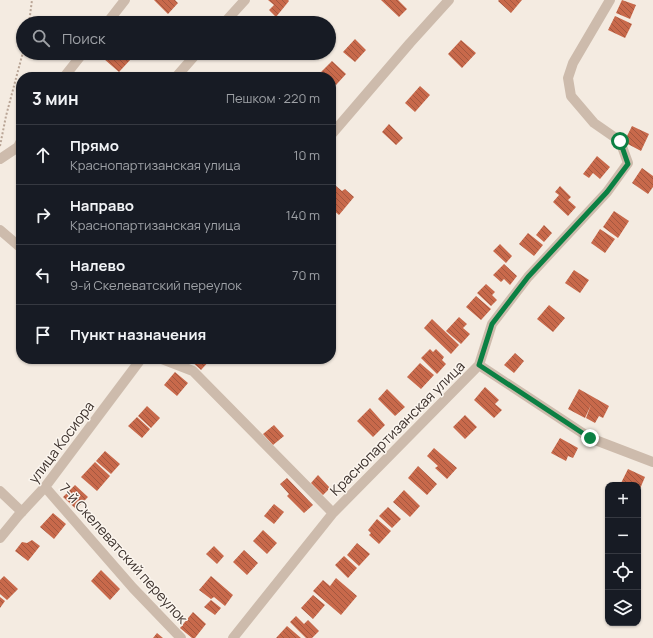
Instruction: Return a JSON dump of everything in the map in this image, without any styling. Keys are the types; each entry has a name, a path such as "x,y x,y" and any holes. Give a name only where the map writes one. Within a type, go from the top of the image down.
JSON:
{"street":[{"path":"112,16 125,0"},
{"path":"230,16 245,0"},
{"path":"336,129 449,0"},
{"name":"Краснопартизанская улица","path":"233,638 333,513 479,365 492,324 528,277 607,192 628,164 620,141 594,123 571,96 568,78 573,63 610,0"},
{"path":"68,72 77,60"},
{"path":"180,72 191,60"},
{"path":"0,159 16,149"},
{"path":"0,230 16,244"},
{"name":"улица Косиора","path":"0,538 45,488 137,364"},
{"path":"175,364 193,371 333,513"},
{"path":"479,365 590,438 653,462"},
{"name":"7-й Скелеватский переулок","path":"45,488 133,588 181,638"},
{"path":"0,491 22,512"}],"path":[{"path":"30,16 32,0"},
{"path":"18,72 21,60"},
{"path":"0,148 6,116 16,78"}],"building":[{"path":"154,0 175,0 178,3 168,14"},
{"path":"268,0 289,1 277,16 269,10 274,5"},
{"path":"381,0 398,0 407,9 399,17"},
{"path":"522,0 511,13 498,1"},
{"path":"622,0 636,5 630,19 616,13"},
{"path":"615,16 632,24 625,38 608,30"},
{"path":"355,39 366,50 355,62 343,52"},
{"path":"461,40 476,53 462,68 448,54"},
{"path":"105,60 130,60 119,72"},
{"path":"332,61 346,74 336,85 336,72 321,72"},
{"path":"420,86 430,95 415,112 405,103"},
{"path":"389,124 403,138 396,145 382,132"},
{"path":"632,126 649,134 641,151 624,142"},
{"path":"597,156 610,167 600,179 593,173 589,178 583,174"},
{"path":"642,168 653,176 653,187 648,194 632,183"},
{"path":"336,186 342,191 345,189 354,197 339,215 336,212"},
{"path":"560,186 571,197 568,200 576,207 568,216 553,202 559,195 555,192"},
{"path":"614,211 629,221 618,238 603,227"},
{"path":"544,225 552,233 544,242 536,235"},
{"path":"600,229 615,239 605,253 591,243"},
{"path":"528,233 543,245 534,256 519,244"},
{"path":"500,244 512,256 506,263 493,251"},
{"path":"504,264 517,276 510,285 504,279 501,282 493,275"},
{"path":"574,270 589,280 580,293 565,283"},
{"path":"486,284 495,292 492,295 497,300 491,306 477,293"},
{"path":"476,296 491,309 481,320 466,307"},
{"path":"549,305 565,318 553,332 537,319"},
{"path":"459,317 467,324 463,328 470,334 461,344 446,331"},
{"path":"432,319 459,345 451,354 424,328"},
{"path":"430,349 433,352 436,349 444,357 442,360 446,364 437,374 421,358"},
{"path":"515,353 524,361 514,373 504,365"},
{"path":"420,363 434,375 421,389 407,377"},
{"path":"194,364 206,364 201,370"},
{"path":"175,372 188,383 177,396 164,385"},
{"path":"485,387 499,400 495,404 502,410 494,418 474,400"},
{"path":"387,389 405,407 395,416 378,399"},
{"path":"579,389 609,406 603,418 599,416 595,423 586,418 591,405 585,418 568,409"},
{"path":"147,406 160,418 151,428 138,416"},
{"path":"370,408 385,425 373,437 357,421"},
{"path":"465,415 477,427 465,439 453,427"},
{"path":"137,417 150,429 142,438 128,426"},
{"path":"274,425 284,436 273,445 263,434"},
{"path":"560,438 578,448 573,458 568,456 566,461 551,453"},
{"path":"434,448 457,468 447,479 435,468 438,466 427,456"},
{"path":"105,451 120,464 111,474 96,461"},
{"path":"95,462 110,476 97,491 81,477"},
{"path":"418,466 437,484 427,495 408,478"},
{"path":"628,469 645,477 641,486 641,482 622,482"},
{"path":"318,475 330,488 323,495 311,483"},
{"path":"287,478 313,505 304,513 287,496 289,494 280,484"},
{"path":"75,485 88,497 76,509 63,497"},
{"path":"404,490 420,506 410,517 393,502"},
{"path":"274,504 284,512 274,524 264,516"},
{"path":"388,507 401,519 392,528 379,516"},
{"path":"53,513 66,524 54,539 40,527"},
{"path":"377,519 391,531 379,544 369,535 371,533 368,530"},
{"path":"263,530 277,543 267,554 253,541"},
{"path":"32,540 40,546 28,561 15,551 22,542 27,543"},
{"path":"357,543 370,554 359,566 347,555"},
{"path":"214,546 224,556 217,564 206,554"},
{"path":"244,550 258,563 247,575 233,562"},
{"path":"344,556 357,568 348,578 335,565"},
{"path":"101,570 120,589 110,600 91,581"},
{"path":"4,576 18,589 7,600 0,594 0,580"},
{"path":"211,576 233,595 225,606 214,597 211,599 199,590"},
{"path":"336,578 357,596 341,615 313,591 323,580 330,586"},
{"path":"313,595 325,605 313,619 301,608"},
{"path":"0,597 5,601 0,608"},
{"path":"211,600 221,608 215,615 204,607"},
{"path":"193,612 206,624 195,638 192,638 180,628"},
{"path":"296,616 304,624 308,620 319,631 312,638 306,638 290,622"},
{"path":"287,626 301,638 276,638"},
{"path":"157,633 163,638 153,638"}],"route":[{"path":"590,438 479,365 492,324 528,277 607,192 628,164 620,141"}]}
